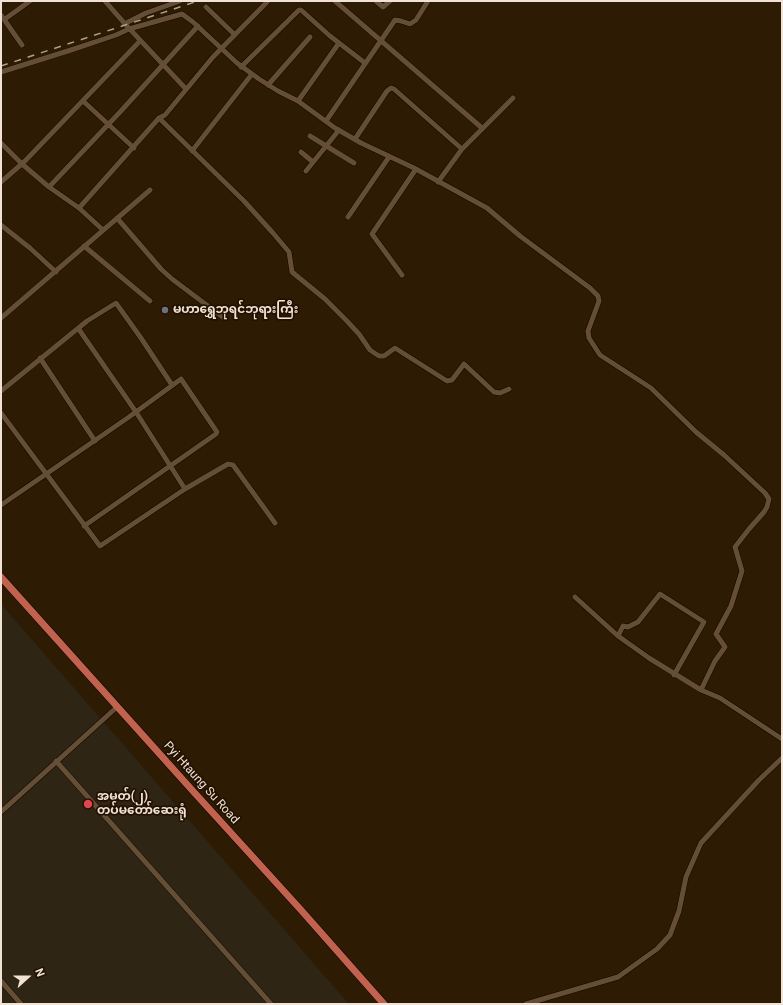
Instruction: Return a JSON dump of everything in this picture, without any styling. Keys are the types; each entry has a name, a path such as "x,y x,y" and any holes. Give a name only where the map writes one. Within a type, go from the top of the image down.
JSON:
{"highway":[{"name":"Pyi Htaung Su Road","path":"1,577 384,1004"}],"street":[{"path":"22,45 3,17 30,1"},
{"path":"105,1 124,24 186,89"},
{"path":"124,24 146,13 180,1"},
{"path":"79,208 134,148 159,118 165,115 220,49 268,1"},
{"path":"335,1 482,128"},
{"path":"376,1 383,7 390,1"},
{"path":"326,121 395,20 401,20 410,24 416,20 428,1"},
{"path":"206,7 234,34"},
{"path":"241,67 299,10 301,10 365,63"},
{"path":"1,72 178,14 186,16 241,67 278,91 298,101 338,130 416,169 487,208 520,236 590,288 598,296 599,302 588,331 589,338 600,355 651,388 696,432 724,455 765,493 769,499 764,512 735,547 742,570 731,606 716,634 725,647 715,661 701,690"},
{"path":"49,187 198,26"},
{"path":"268,85 310,37"},
{"path":"1,182 22,164 140,41"},
{"path":"298,101 339,43"},
{"path":"192,151 252,74"},
{"path":"355,139 387,91 391,88 462,148"},
{"path":"438,182 462,148 513,98"},
{"path":"83,101 134,148"},
{"path":"159,118 244,201 289,252 292,272 346,320 359,334 370,350 379,356 384,356 395,348 447,381 452,380 464,364 494,392 500,393 509,389"},
{"path":"306,171 338,130"},
{"path":"310,136 354,163"},
{"path":"1,143 22,164 49,187 79,208 103,230"},
{"path":"301,152 313,162"},
{"path":"348,217 389,156"},
{"path":"402,275 372,234 416,169"},
{"path":"1,318 150,190"},
{"path":"118,218 161,269 224,318"},
{"path":"1,225 30,248 56,272"},
{"path":"84,246 150,301"},
{"path":"1,391 87,321 116,303 172,386"},
{"path":"78,328 136,412 186,489"},
{"path":"40,358 95,441"},
{"path":"1,505 95,441 181,379 217,432 84,526"},
{"path":"1,413 100,546 186,489 228,464 233,465 275,523"},
{"path":"618,636 623,626 628,627 638,622 660,594 704,622 674,674"},
{"path":"575,597 618,636 674,674 701,690 720,698 782,739"},
{"path":"1,812 117,707"},
{"path":"526,1004 618,977 657,949 670,935 679,911 686,876 701,843 759,780 782,758"},
{"path":"56,761 271,1004"},
{"path":"1,981 21,1004"}],"shaded area":[{"name":"အမှတ်(၂) တပ်မတော်ဆေးရုံ","path":"1,604 349,1004 1,1004"}],"railway":[{"path":"1,66 198,1"}],"place":[{"name":"မဟာရွှေဘုရင်ဘုရားကြီး","path":"165,310"},
{"name":"အမှတ်(၂) တပ်မတော်ဆေးရုံ","path":"88,804"}]}
